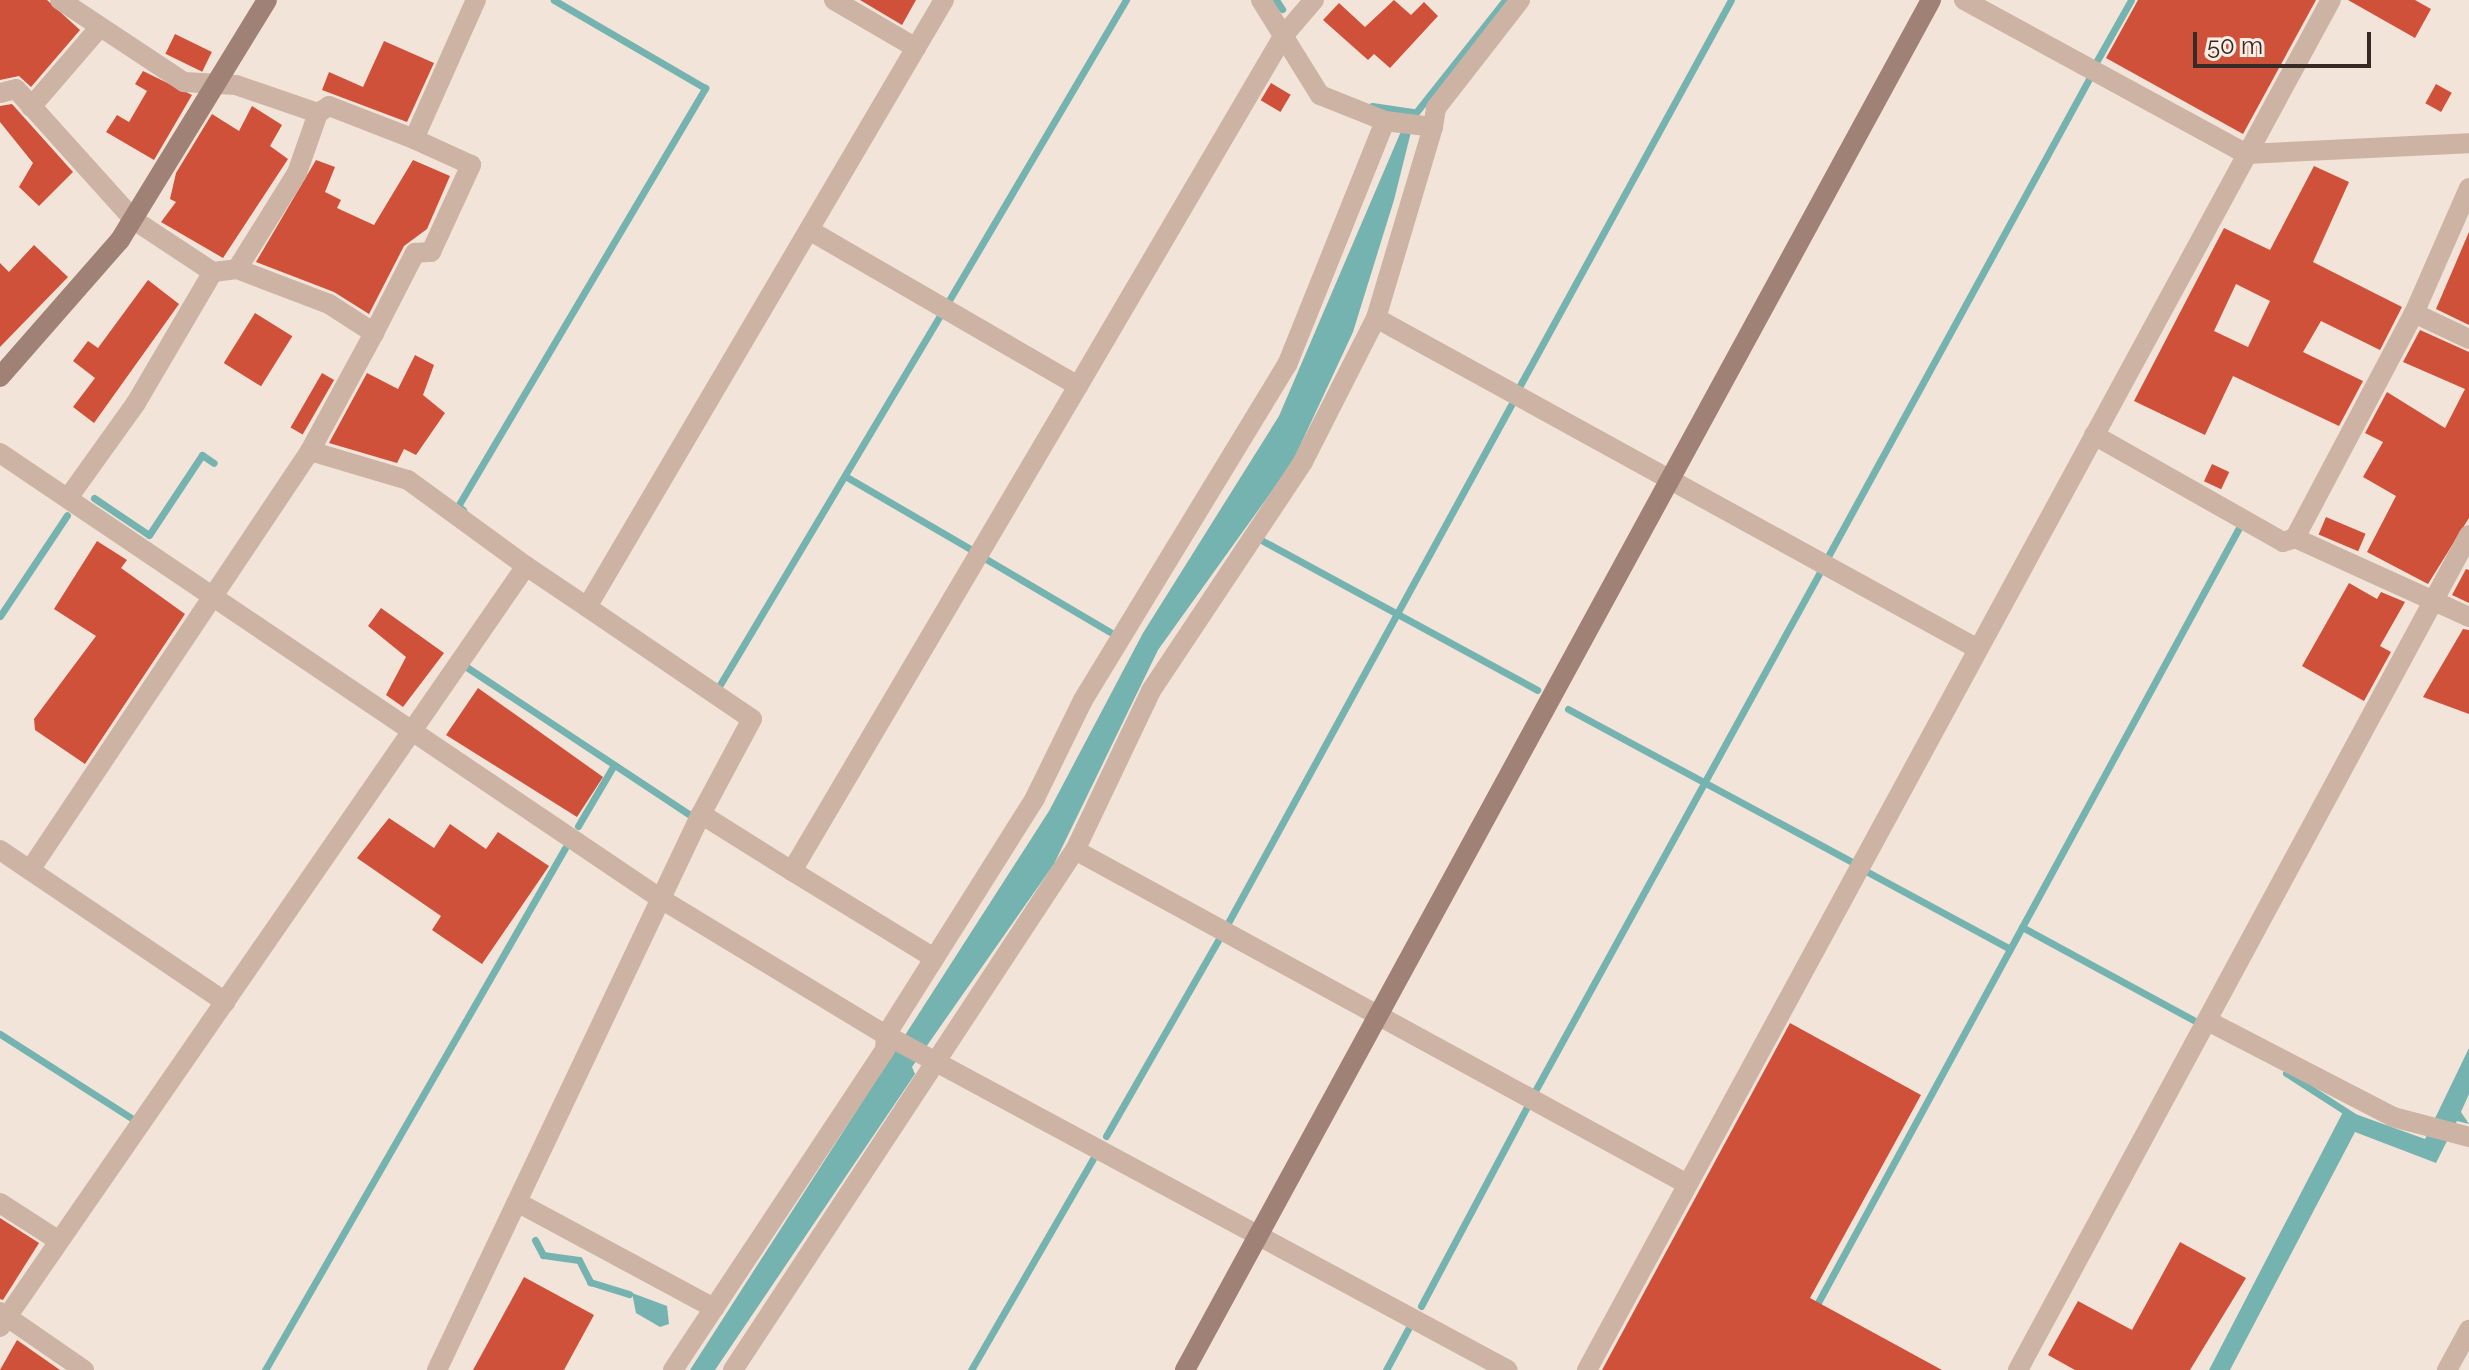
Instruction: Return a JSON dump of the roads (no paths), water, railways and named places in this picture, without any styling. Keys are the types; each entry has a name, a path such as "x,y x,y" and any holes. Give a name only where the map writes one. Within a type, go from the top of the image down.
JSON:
{"street":[{"path":"60,0 184,82 217,87 236,85 318,113"},
{"path":"0,377 134,220 267,0"},
{"path":"414,139 476,0"},
{"path":"834,0 916,48"},
{"path":"587,607 944,0"},
{"path":"1261,0 1284,35 1305,81 1320,95 1392,122 1429,127"},
{"path":"792,871 1284,35 1314,0"},
{"path":"733,1370 936,1056 1075,850 1151,691 1303,462 1376,318 1436,108 1520,0"},
{"path":"1185,1370 1931,0"},
{"path":"1964,0 2247,154 2469,143"},
{"path":"1587,1370 2331,0"},
{"path":"31,107 99,28"},
{"path":"0,93 16,89 134,220 213,272 237,269 329,304 374,333"},
{"path":"30,870 310,451 415,253 431,252 471,165 329,106 318,113 297,173 237,269"},
{"path":"673,1370 885,1050 934,958 1287,365 1392,122"},
{"path":"2295,538 2414,313 2469,188"},
{"path":"809,230 1078,386"},
{"path":"68,498 136,403 213,272"},
{"path":"2414,313 2469,339"},
{"path":"1376,318 1667,483 1978,649"},
{"path":"2094,435 2283,542 2295,538 2469,617"},
{"path":"310,451 408,480 526,566 752,719 701,814 437,1370"},
{"path":"0,453 414,729 661,899 892,1038 936,1056 1508,1370"},
{"path":"2018,1370 2435,604 2469,535"},
{"path":"84,1370 2,1318 59,1241 526,566"},
{"path":"701,814 934,958"},
{"path":"0,850 225,1002"},
{"path":"1075,850 1687,1184"},
{"path":"2208,1021 2393,1117 2462,1135"},
{"path":"517,1202 714,1308"},
{"path":"0,1203 59,1241"},
{"path":"2447,1370 2469,1330"}],"water":[{"path":"1408,115 1415,116 1394,200 1353,332 1292,463 1158,650 1054,864 912,1067 915,1074 715,1370 690,1370 1049,811 1143,633 1279,416"},
{"path":"2469,1048 2469,1094 2461,1112 2469,1124 2457,1121 2436,1163 2355,1132 2230,1370 2209,1370 2344,1110 2425,1139"},
{"path":"632,1293 667,1306 669,1324 660,1327 636,1313"}],"waterway":[{"path":"463,510 458,506 705,88 554,0"},
{"path":"948,302 1126,0"},
{"path":"1276,0 1282,9"},
{"path":"1410,120 1505,0"},
{"path":"1518,389 1731,0"},
{"path":"2095,64 2131,0"},
{"path":"1826,560 2089,79"},
{"path":"1372,106 1413,112"},
{"path":"718,688 940,316"},
{"path":"1229,921 1511,405"},
{"path":"94,498 149,535 202,455 214,463"},
{"path":"845,476 974,551"},
{"path":"0,616 67,515"},
{"path":"1815,1308 2240,526"},
{"path":"1263,541 1537,690"},
{"path":"986,559 1110,632"},
{"path":"1535,1091 1820,572"},
{"path":"465,666 690,815"},
{"path":"1568,709 1852,862"},
{"path":"578,826 614,765"},
{"path":"265,1370 565,848"},
{"path":"1864,870 2010,949"},
{"path":"2022,927 2193,1020"},
{"path":"1106,1136 1220,937"},
{"path":"0,1034 133,1119"},
{"path":"2286,1073 2356,1118"},
{"path":"1421,1306 1527,1107"},
{"path":"971,1370 1093,1159"},
{"path":"535,1240 543,1255 579,1260 590,1282 629,1294"},
{"path":"1386,1370 1408,1329"}]}
